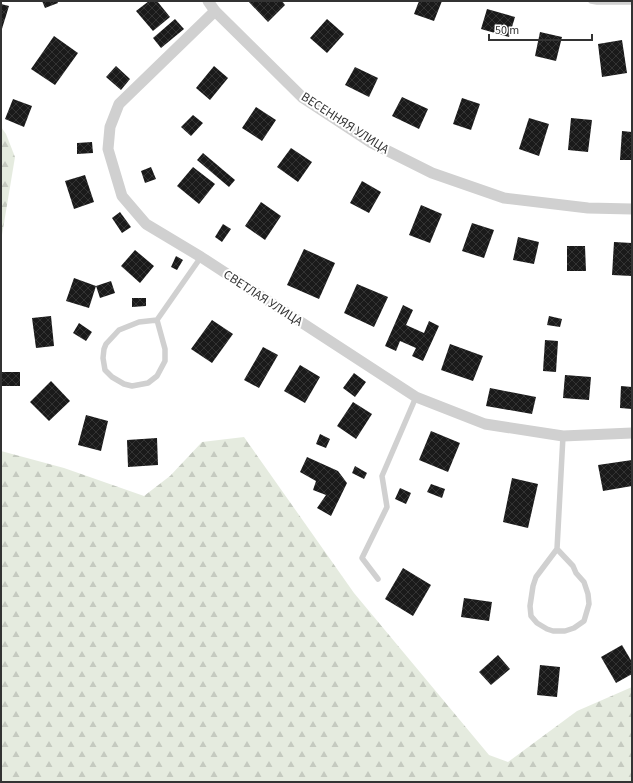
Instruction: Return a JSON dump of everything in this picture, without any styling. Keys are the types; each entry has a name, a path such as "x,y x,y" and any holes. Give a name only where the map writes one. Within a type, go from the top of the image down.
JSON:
{"street":[{"name":"ВЕСЕННЯЯ УЛИЦА","path":"208,1 215,11 303,98 370,142 432,173 504,198 588,208 632,209"},
{"name":"СВЕТЛАЯ УЛИЦА","path":"215,11 119,104 110,128 108,149 122,196 146,224 201,257 416,397 485,424 563,436 632,433"}],"lane":[{"path":"591,1 632,2"},
{"path":"157,320 165,349 165,361 157,376 148,383 132,386 124,384 112,377 105,370 103,358 106,344 119,330 139,322 157,320 201,257"},
{"path":"378,579 362,558 387,507 382,476 416,397"},
{"path":"557,549 573,566 576,573 584,582 588,594 589,604 584,621 574,628 565,631 553,631 537,623 531,616 530,606 536,577 557,549 563,436"}],"green space":[{"path":"1,127 6,134 15,157 1,241"},
{"path":"244,437 354,593 489,755 508,762 577,711 632,687 632,782 1,782 1,451 64,468 144,496 170,476 202,442"}],"building":[{"path":"42,1 57,1 58,3 45,8"},
{"path":"149,1 157,1 170,17 153,31 136,11"},
{"path":"248,1 282,1 285,5 268,22"},
{"path":"419,1 442,1 434,21 414,14"},
{"path":"1,4 9,6 1,32"},
{"path":"487,9 515,17 509,37 481,29"},
{"path":"175,19 184,29 161,48 153,38"},
{"path":"327,19 344,34 327,53 310,38"},
{"path":"540,32 562,37 556,61 535,56"},
{"path":"54,36 78,53 55,85 31,69"},
{"path":"622,40 627,73 602,77 598,44"},
{"path":"116,66 130,79 121,90 106,77"},
{"path":"214,66 228,78 210,100 196,88"},
{"path":"355,67 378,78 369,97 345,85"},
{"path":"402,97 428,109 419,129 392,116"},
{"path":"462,98 480,104 471,130 453,124"},
{"path":"13,99 32,106 24,127 5,119"},
{"path":"256,107 276,120 262,141 242,128"},
{"path":"193,115 203,123 191,136 181,127"},
{"path":"529,118 549,124 539,156 519,149"},
{"path":"571,118 592,120 588,152 568,150"},
{"path":"622,131 632,132 632,160 620,160"},
{"path":"92,142 93,153 77,154 77,143"},
{"path":"291,148 312,162 298,182 277,167"},
{"path":"203,153 235,180 229,187 197,160"},
{"path":"151,167 156,179 145,183 141,171"},
{"path":"193,167 215,184 199,204 177,186"},
{"path":"85,175 94,202 74,209 65,181"},
{"path":"362,181 381,192 369,213 350,203"},
{"path":"261,202 281,216 265,240 245,226"},
{"path":"421,205 442,214 430,243 409,235"},
{"path":"120,212 131,227 122,233 112,218"},
{"path":"472,223 494,230 484,258 462,251"},
{"path":"223,224 231,229 222,242 215,237"},
{"path":"518,237 539,242 534,264 513,260"},
{"path":"614,242 632,243 632,276 612,275"},
{"path":"567,246 585,246 586,271 567,271"},
{"path":"304,249 335,263 319,299 287,285"},
{"path":"135,250 154,266 140,283 121,266"},
{"path":"176,256 183,260 177,270 171,267"},
{"path":"74,278 96,286 89,308 66,301"},
{"path":"111,281 115,293 100,298 96,286"},
{"path":"357,284 388,297 374,327 344,313"},
{"path":"132,298 146,298 146,306 132,307"},
{"path":"403,305 413,310 406,325 424,333 429,321 439,326 423,361 412,356 416,348 400,341 396,351 385,346"},
{"path":"51,316 54,346 36,348 32,318"},
{"path":"549,316 562,319 560,327 547,325"},
{"path":"212,320 233,334 212,363 191,349"},
{"path":"79,323 92,332 86,341 73,333"},
{"path":"545,340 558,341 556,372 543,371"},
{"path":"450,344 483,356 473,381 441,370"},
{"path":"263,347 278,355 259,388 244,380"},
{"path":"300,365 320,377 305,403 284,391"},
{"path":"1,372 20,372 20,386 1,386"},
{"path":"354,373 366,382 355,397 343,388"},
{"path":"565,375 591,377 589,400 563,398"},
{"path":"51,381 70,401 49,421 30,402"},
{"path":"621,386 632,387 632,409 620,408"},
{"path":"490,388 536,397 532,414 486,406"},
{"path":"353,402 372,414 356,439 337,426"},
{"path":"86,415 108,421 101,451 78,445"},
{"path":"431,431 460,443 448,472 419,460"},
{"path":"320,434 330,439 326,448 316,444"},
{"path":"157,438 158,465 128,467 127,440"},
{"path":"307,457 338,471 347,483 331,516 317,508 326,495 313,490 316,481 300,472"},
{"path":"632,460 632,486 603,491 598,465"},
{"path":"355,466 367,473 364,479 352,473"},
{"path":"512,478 538,484 528,528 503,522"},
{"path":"431,484 445,489 442,498 427,492"},
{"path":"400,488 411,493 406,504 395,499"},
{"path":"403,568 431,585 413,616 385,599"},
{"path":"464,598 492,602 489,621 461,617"},
{"path":"622,645 632,662 632,674 616,683 601,657"},
{"path":"498,655 510,669 491,685 479,672"},
{"path":"540,665 560,667 557,697 537,695"}]}
